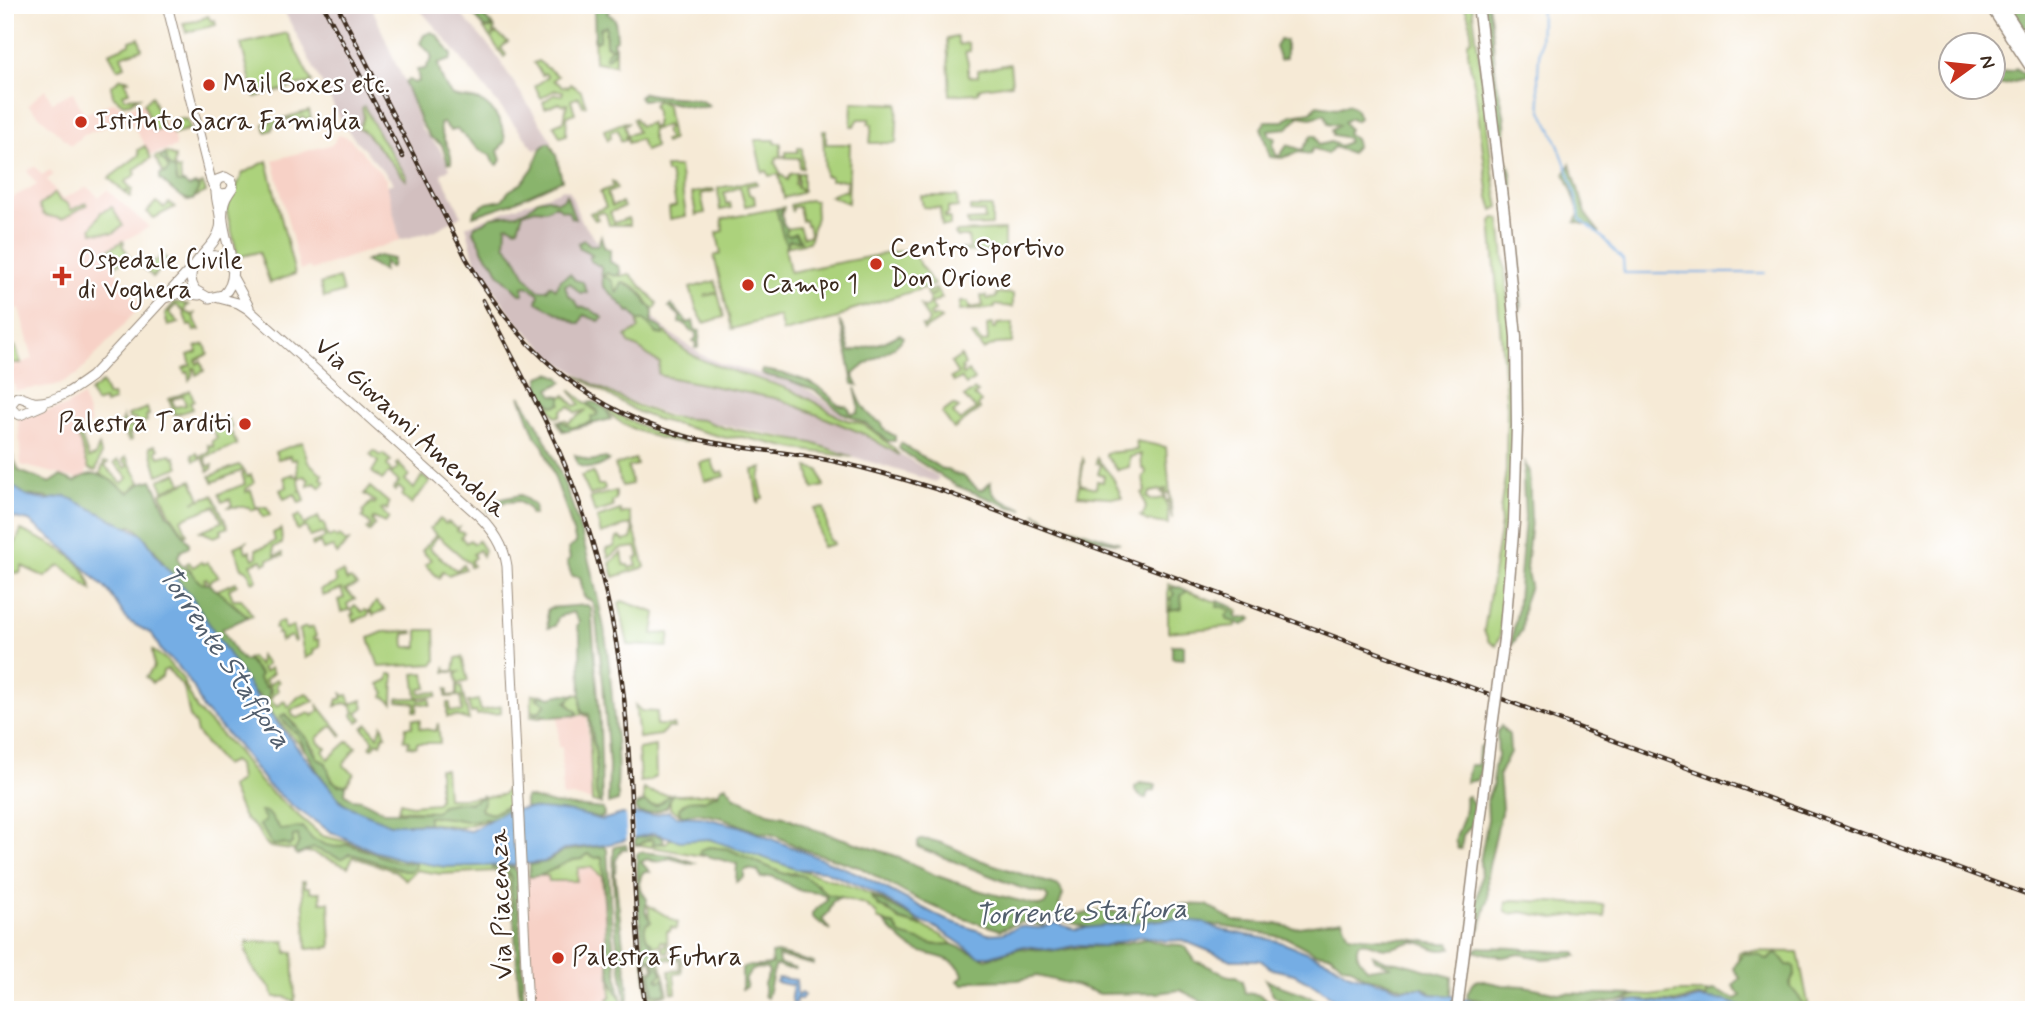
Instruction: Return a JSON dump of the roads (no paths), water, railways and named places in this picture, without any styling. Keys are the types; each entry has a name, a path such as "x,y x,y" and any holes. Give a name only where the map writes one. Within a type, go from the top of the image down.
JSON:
{"highway":[{"path":"1457,1010 1504,639 1514,522 1517,426 1516,338 1504,214 1478,5"},
{"path":"1990,5 2034,72"},
{"path":"2001,5 2034,56"}],"main road":[{"path":"111,356 97,375 77,391 20,415 10,405 20,397 40,401 67,392 92,376 199,259 220,228 215,188 167,5"},
{"path":"208,165 214,174 232,181 233,187 229,193 222,194 215,188"},
{"path":"215,188 221,177"},
{"name":"Via Giovanni Amendola","path":"229,193 223,202 222,211 232,274 243,299 257,317"},
{"path":"161,301 180,293 215,298 229,289 232,274 226,261 215,256 199,259"},
{"path":"192,267 192,286 202,296"},
{"name":"Via Giovanni Amendola","path":"215,298 238,303 257,317 449,488 486,523 499,541 508,566 519,796"},
{"path":"27,400 27,411"},
{"name":"Via Piacenza","path":"519,796 528,1010"}],"water":[{"name":"Torrente Staffora","path":"5,481 29,497 47,500 66,496 142,534 162,563 190,594 255,695 343,804 390,824 430,824 470,831 506,811 527,808 573,812 602,820 622,814 654,815 668,811 676,816 701,817 739,826 857,873 944,919 988,934 1003,933 1019,926 1039,928 1055,923 1075,929 1170,919 1203,922 1221,930 1278,941 1331,962 1347,973 1400,989 1422,988 1430,994 1453,996 1517,1010 1357,1009 1342,1005 1320,988 1294,974 1272,969 1260,960 1231,960 1182,940 1166,941 1142,936 1103,946 1080,945 1055,950 1024,946 990,956 979,956 935,927 920,921 871,891 824,871 796,869 709,839 680,841 654,833 606,845 565,849 544,862 516,865 445,867 374,851 331,832 294,807 267,784 237,745 203,709 194,688 178,666 162,652 152,634 128,621 109,592 66,550 29,521 5,516"},
{"path":"778,978 796,980 797,996 802,993 804,995 801,999 796,999 796,1003 793,1003 793,984 776,982"},
{"path":"1699,998 1726,1001 1754,1010 1587,1010 1638,1000 1676,1004"}],"waterway":[{"path":"1540,5 1538,82 1541,107 1570,177 1580,219 1601,236 1623,260 1624,273 1765,273"}],"railway":[{"path":"323,5 403,157"},
{"path":"337,5 466,258 487,292 534,350 590,395 622,413 657,428 696,439 833,461 946,492 2034,897"},
{"path":"483,300 557,447 581,506 607,598 625,704 637,923 646,1010"}],"place":[{"name":"Mail Boxes etc.","path":"209,85"},
{"name":"Istituto Sacra Famiglia","path":"81,122"},
{"name":"Centro Sportivo Don Orione","path":"876,264"},
{"name":"Ospedale Civile di Voghera","path":"62,276"},
{"name":"Campo 1","path":"748,285"},
{"name":"Palestra Tarditi","path":"245,424"},
{"name":"Palestra Futura","path":"558,958"}]}
